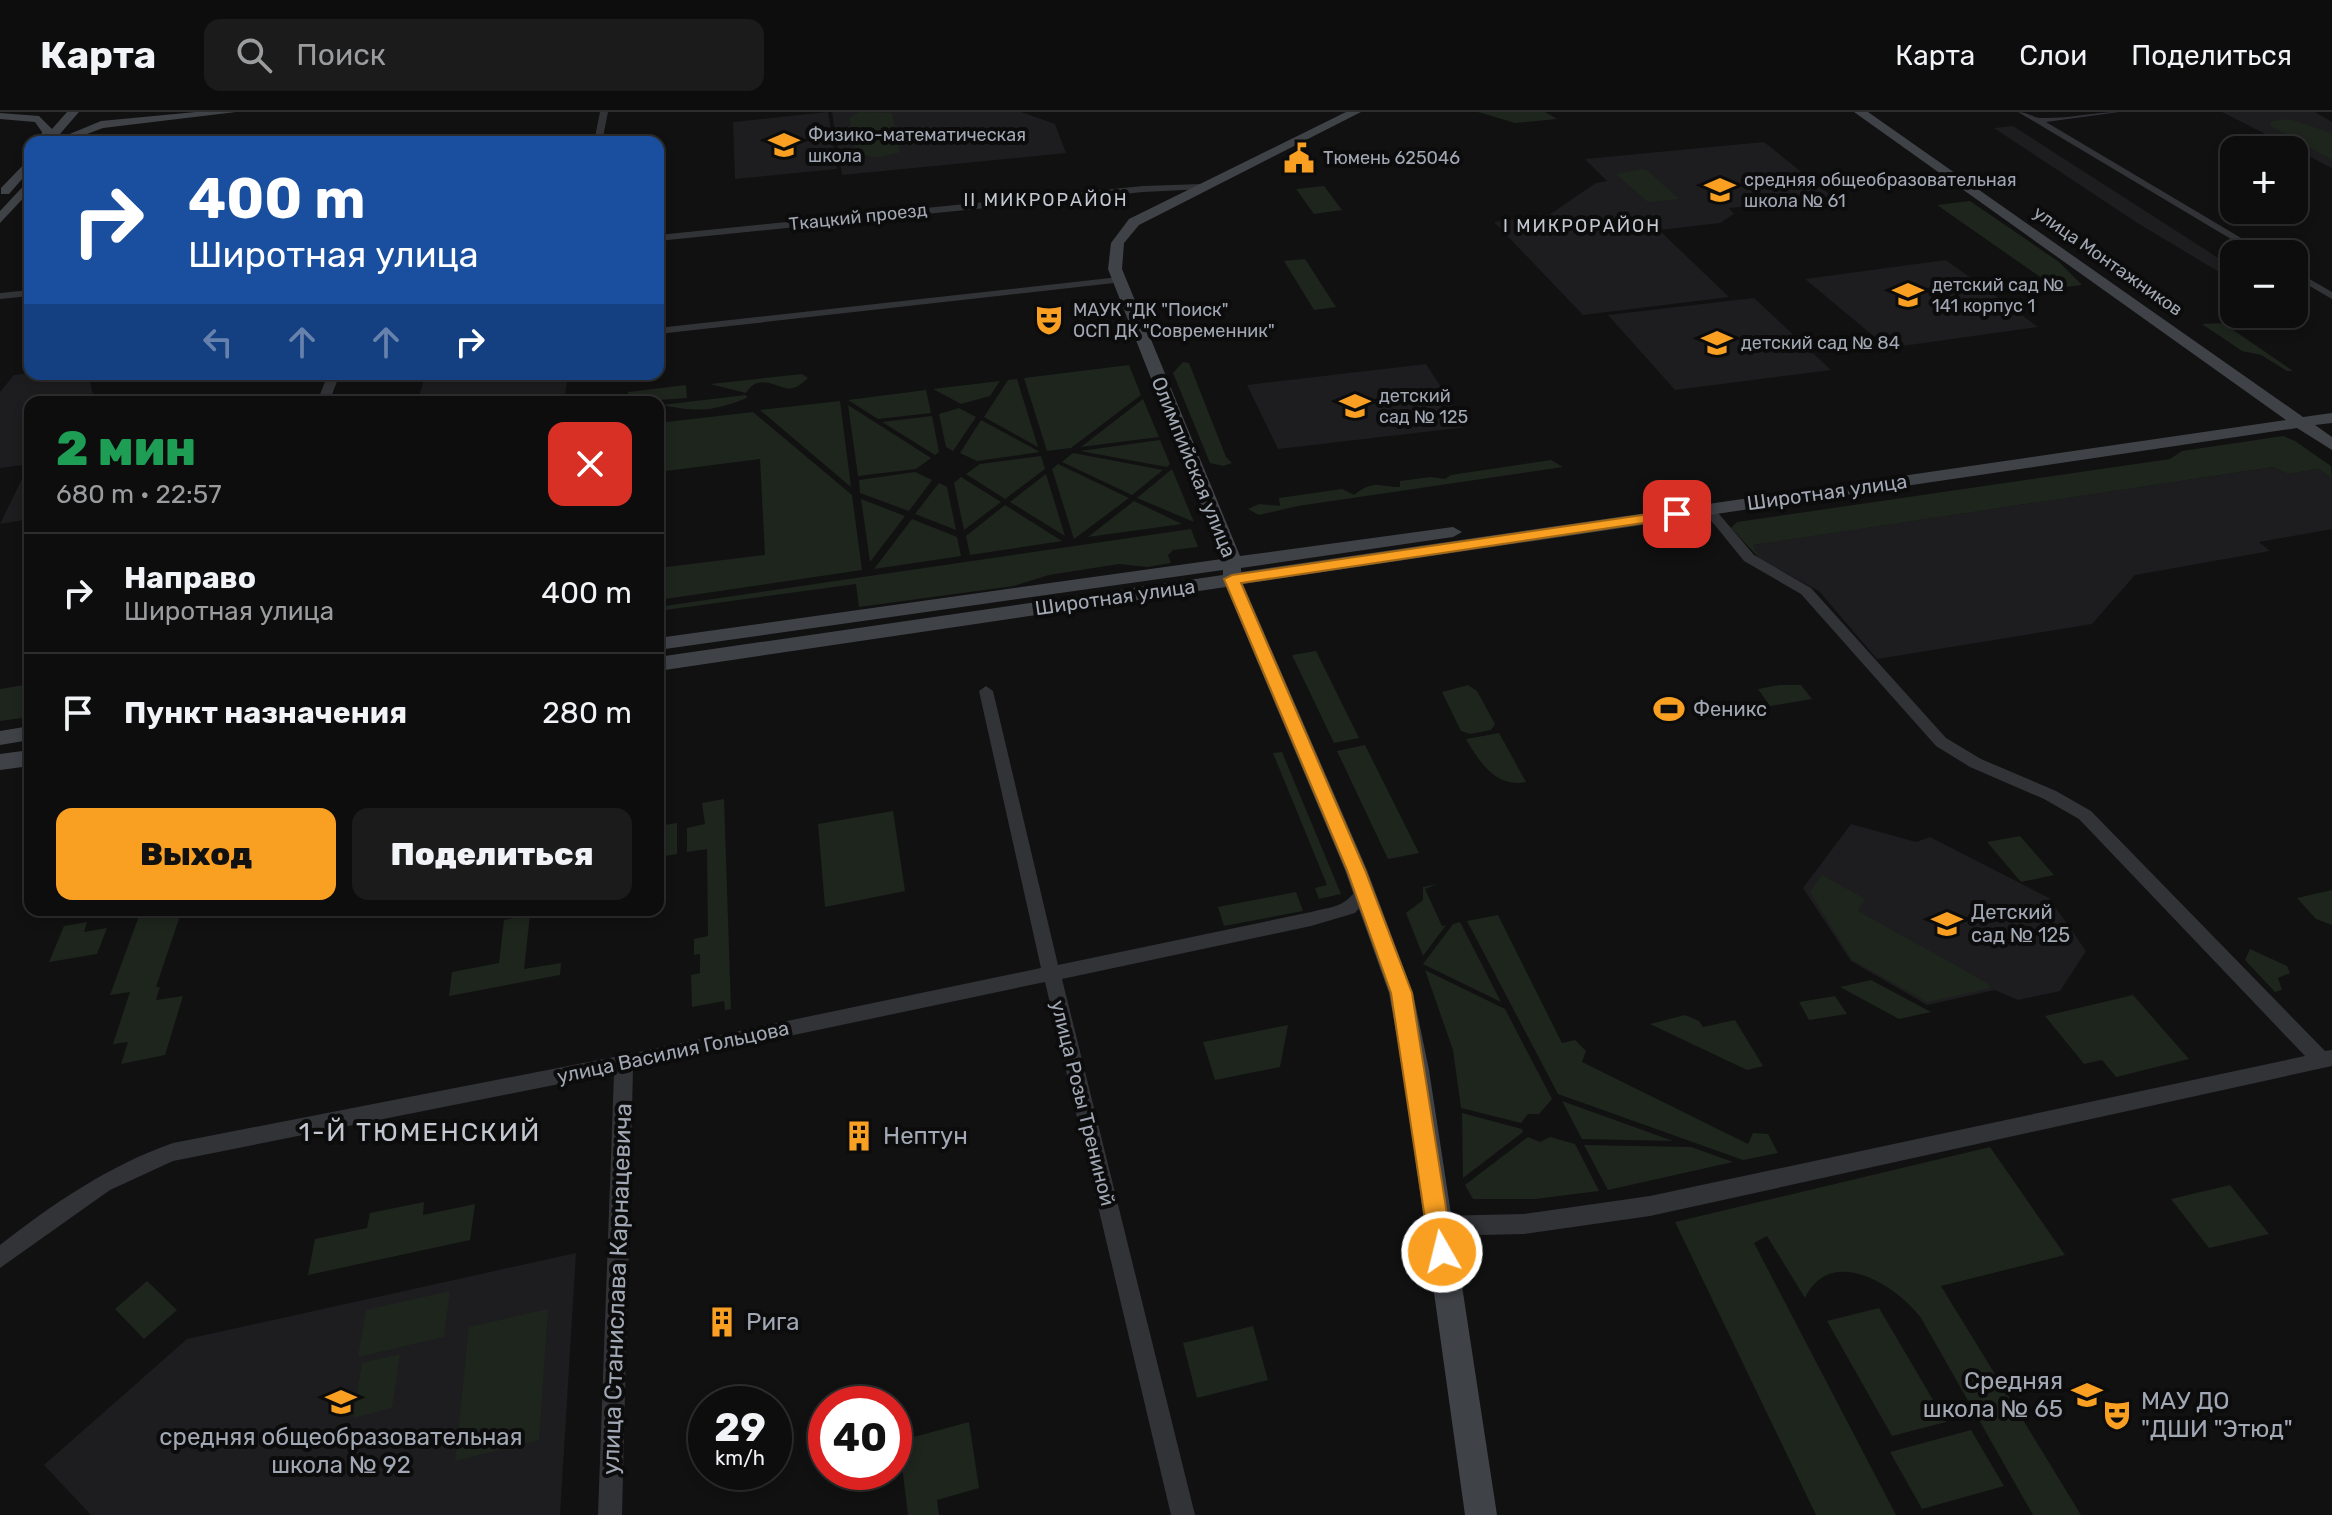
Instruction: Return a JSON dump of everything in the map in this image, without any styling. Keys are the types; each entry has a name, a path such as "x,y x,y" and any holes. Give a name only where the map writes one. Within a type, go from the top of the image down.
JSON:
{"main road":[{"path":"51,136 73,112"},
{"path":"69,136 91,112 108,118 149,119"},
{"path":"73,136 94,126 230,112"},
{"name":"Олимпийская улица","path":"1355,112 1134,222 1121,233 1114,247 1119,280 1232,571 1365,892 1401,993 1481,1515"},
{"name":"улица Монтажников","path":"1858,112 2300,415"},
{"name":"улица Монтажников","path":"1880,112 2300,415 2332,445"},
{"path":"0,116 39,119 48,132 47,136"},
{"path":"0,197 24,169"},
{"path":"0,219 24,190"},
{"name":"Широтная улица","path":"664,643 1232,571 2300,415 2331,417"},
{"name":"Широтная улица","path":"664,663 1232,571"},
{"path":"0,738 24,734"},
{"path":"0,762 24,759"}],"street":[{"path":"599,136 604,112"},
{"path":"2022,112 2239,240"},
{"path":"2036,121 2115,112"},
{"name":"Ткацкий проезд","path":"664,237 1130,190 1202,187"},
{"path":"664,330 1119,280"},
{"path":"2308,281 2332,296"},
{"path":"0,296 24,294"},
{"path":"1703,504 1749,558 1806,591 1941,742 1961,755 2059,799 2085,815 2327,1059"},
{"name":"улица Розы Трениной","path":"986,691 1050,975 1138,1320 1183,1515"},
{"name":"улица Василия Гольцова","path":"0,1258 89,1190 154,1158 269,1131 624,1063 1311,919 1349,908 1365,892"},
{"path":"1438,1226 1524,1224 1650,1206 2327,1059"},
{"name":"улица Станислава Карнацевича","path":"610,1515 624,1063"}],"shaded area":[{"name":"Физико-математическая школа","path":"828,112 837,169 735,179 733,122"},
{"path":"832,112 1021,112 1055,124 1066,153 842,175"},
{"path":"859,112 892,113 900,150 898,153 875,158 856,153 849,118"},
{"path":"1478,112 1545,112 1557,119 1515,123"},
{"path":"2222,112 2315,112 2332,122 2332,168 2308,156 2308,136 2269,136"},
{"path":"2289,119 2332,133 2332,160 2308,147 2308,136 2289,136 2269,125 2272,121"},
{"path":"2013,126 2220,259 2220,273 2139,224 1994,128"},
{"path":"1764,142 1834,198 1729,208 1734,214 1720,223 1659,230 1729,297 1583,315 1494,222 1549,215 1596,183 1607,181 1585,159"},
{"path":"1643,169 1679,199 1648,202 1616,174"},
{"path":"1324,186 1342,210 1314,214 1296,189"},
{"path":"1970,201 2059,262 2082,285 2056,288 1937,205"},
{"path":"1305,259 1336,307 1314,310 1284,261"},
{"name":"детский сад № 141 корпус 1","path":"1946,260 2038,327 1888,348 1805,279"},
{"name":"детский сад № 84","path":"1754,298 1831,370 1675,390 1608,315"},
{"path":"2220,323 2220,328 2230,328 2293,371 2287,371 2261,355 2242,351 2202,324"},
{"path":"1183,362 1189,363 1226,457 1232,463 1223,466 1210,463 1173,373"},
{"name":"детский сад № 125","path":"1426,364 1467,427 1278,449 1247,385"},
{"path":"1129,365 1141,395 1071,448 1047,451 1024,378"},
{"path":"24,374 24,380 90,380 94,396 24,396 24,465 0,468 0,392 14,375"},
{"path":"802,374 808,378 798,386 785,388 759,382 746,393 710,384"},
{"path":"1017,379 1038,447 984,417 1008,380"},
{"path":"424,380 567,380 565,396 419,396"},
{"path":"1000,381 990,396 961,404 933,389"},
{"path":"686,385 687,398 628,396 628,392"},
{"path":"926,390 931,413 878,419 848,400"},
{"path":"746,395 747,398 705,409 664,405"},
{"path":"1143,399 1159,437 1081,447"},
{"path":"840,401 851,487 760,410"},
{"path":"848,405 931,458 916,469 858,476"},
{"path":"959,408 976,417 953,451 946,447 939,414"},
{"path":"753,412 852,495 862,570 664,599 664,567 765,555 760,459 664,471 664,422"},
{"path":"932,416 939,452 935,455 882,422"},
{"path":"981,420 1040,452 977,461 960,453"},
{"path":"2283,436 2331,466 2332,479 2319,469 2288,474 2273,467 1753,545 1761,560 1731,528 1737,522 2170,459 2182,451"},
{"path":"1160,440 1170,464 1167,467 1080,451"},
{"path":"1073,453 1163,470 1132,495 1062,462"},
{"path":"1041,456 1045,469 1005,499 966,474 980,464"},
{"path":"1551,460 1563,467 1298,506 1259,515 1248,509 1259,504 1280,506 1279,498 1342,489 1354,495 1372,485 1400,487 1400,481 1431,477 1445,479 1451,475"},
{"path":"1058,464 1129,498 1074,539 1052,469"},
{"path":"2273,467 2288,474 2319,469 2332,479 2332,529 2259,542 2270,551 2135,575 2092,624 1877,659 1819,591 1761,560 1752,545"},
{"path":"1172,469 1194,522 1137,498"},
{"path":"915,472 932,480 909,511 860,493 859,480"},
{"path":"1046,474 1065,536 1010,502"},
{"path":"23,477 24,520 0,524"},
{"path":"961,477 1001,502 964,530 954,483"},
{"path":"939,483 947,487 956,530 915,514"},
{"path":"861,499 905,516 870,562"},
{"path":"1134,501 1182,524 1088,537"},
{"path":"1005,505 1062,541 970,555 966,536"},
{"path":"912,519 957,537 961,556 874,569"},
{"path":"1191,529 1198,547 1173,550 1168,555 1171,563 1147,567 1119,564 1049,575 1014,586 859,607 856,584 664,610 664,606"},
{"path":"1316,651 1359,738 1334,743 1292,655"},
{"path":"24,685 24,718 0,721 0,689"},
{"path":"1468,685 1477,691 1495,724 1491,730 1470,734 1461,731 1442,692"},
{"path":"1801,685 1812,699 1770,706 1758,689"},
{"path":"1499,733 1526,782 1515,783 1497,777 1483,764 1466,739"},
{"path":"1365,745 1419,853 1388,859 1337,751"},
{"path":"1282,752 1341,894 1319,899 1315,888 1327,885 1273,753"},
{"path":"724,799 731,1009 725,1010 724,1001 692,1007 691,975 700,973 700,954 694,955 694,939 708,936 707,849 687,852 687,828 705,824 702,803"},
{"path":"893,811 905,891 825,907 818,824"},
{"path":"677,823 677,854 664,856 664,825"},
{"name":"Детский сад № 125","path":"1851,824 1916,842 1930,837 2049,898 2086,951 2060,991 2018,1000 1995,990 1927,1005 1851,961 1803,888"},
{"path":"2020,836 2054,875 2021,882 1987,842"},
{"path":"1822,875 1865,899 1858,911 1991,988 1927,1002 1852,960 1810,892"},
{"path":"1437,884 1425,889 1442,926 1446,925 1423,956 1406,913 1423,900 1423,887"},
{"path":"2332,890 2332,925 2316,919 2297,898"},
{"path":"1296,892 1303,911 1224,926 1218,907"},
{"path":"1498,915 1562,1043 1575,1040 1586,1051 1582,1062 1748,1144 1753,1133 1768,1134 1778,1153 1743,1160 1558,1094 1467,921"},
{"path":"139,916 180,916 156,987 160,987 156,1000 183,996 165,1055 121,1064 128,1042 113,1044 130,992 110,995"},
{"path":"530,916 524,969 561,963 560,975 449,996 452,972 499,963 504,920"},
{"path":"87,922 84,932 107,928 97,954 49,962 64,926"},
{"path":"1460,922 1501,1002 1423,964 1453,924"},
{"path":"2250,949 2287,966 2290,973 2278,978 2282,990 2275,992 2245,960"},
{"path":"1425,970 1505,1009 1552,1099 1539,1114 1528,1114 1521,1123 1461,1108 1453,1050"},
{"path":"1871,980 1931,1012 1899,1019 1840,987"},
{"path":"2133,995 2189,1059 2116,1077 2102,1060 2084,1064 2045,1016"},
{"path":"1835,996 1847,1014 1809,1020 1799,1002"},
{"path":"1685,1015 1699,1021 1703,1027 1735,1020 1763,1066 1747,1070 1650,1024"},
{"path":"1288,1025 1280,1067 1215,1080 1203,1042"},
{"path":"1562,1101 1673,1141 1582,1139"},
{"path":"1462,1113 1522,1129 1523,1132 1463,1178"},
{"path":"1528,1137 1540,1142 1550,1137 1575,1144 1599,1191 1535,1199 1473,1199 1465,1185"},
{"path":"1584,1145 1691,1147 1733,1162 1608,1190"},
{"path":"1990,1147 2065,1255 1941,1286 2081,1515 2033,1515 1921,1318 1910,1305 1880,1283 1847,1272 1831,1274 1816,1282 1805,1298 1767,1236 1754,1243 1896,1515 1816,1515 1675,1222"},
{"path":"2230,1185 2269,1234 2209,1248 2171,1199"},
{"path":"424,1202 423,1215 475,1204 470,1240 308,1275 315,1239 367,1228 370,1213"},
{"name":"средняя общеобразовательная школа № 92","path":"576,1253 560,1515 91,1515 44,1465 187,1339"},
{"path":"147,1281 177,1310 144,1339 115,1309"},
{"path":"450,1291 444,1337 358,1357 366,1310"},
{"path":"1879,1308 1946,1422 1892,1436 1827,1321"},
{"path":"548,1309 539,1440 455,1461 469,1327"},
{"path":"1253,1326 1268,1380 1197,1398 1183,1343"},
{"path":"400,1354 392,1408 353,1418 362,1363"},
{"path":"969,1422 979,1488 937,1500 939,1515 908,1515 905,1490 912,1490 912,1437"},
{"path":"1971,1430 2004,1486 1922,1509 1890,1452"}],"place":[{"name":"Физико-математическая школа","path":"784,145"},
{"name":"Тюмень 625046","path":"1299,158"},
{"name":"средняя общеобразовательная школа № 61","path":"1720,190"},
{"name":"детский сад № 141 корпус 1","path":"1908,295"},
{"name":"МАУК \"ДК \"Поиск\" ОСП ДК \"Современник\"","path":"1049,320"},
{"name":"детский сад № 84","path":"1717,343"},
{"name":"детский сад № 125","path":"1355,406"},
{"name":"Феникс","path":"1669,709"},
{"name":"Детский сад № 125","path":"1947,924"},
{"name":"Нептун","path":"859,1136"},
{"name":"Рига","path":"722,1322"},
{"name":"Средняя школа № 65","path":"2087,1395"},
{"name":"средняя общеобразовательная школа № 92","path":"341,1402"},
{"name":"МАУ ДО \"ДШИ \"Этюд\"","path":"2117,1415"}],"district":[{"name":"II МИКРОРАЙОН","path":"1046,200"},
{"name":"I МИКРОРАЙОН","path":"1582,226"},
{"name":"1-Й ТЮМЕНСКИЙ","path":"420,1132"}],"route":[{"path":"1442,1252 1416,1070 1401,993 1356,870 1232,579 1677,514"}]}
